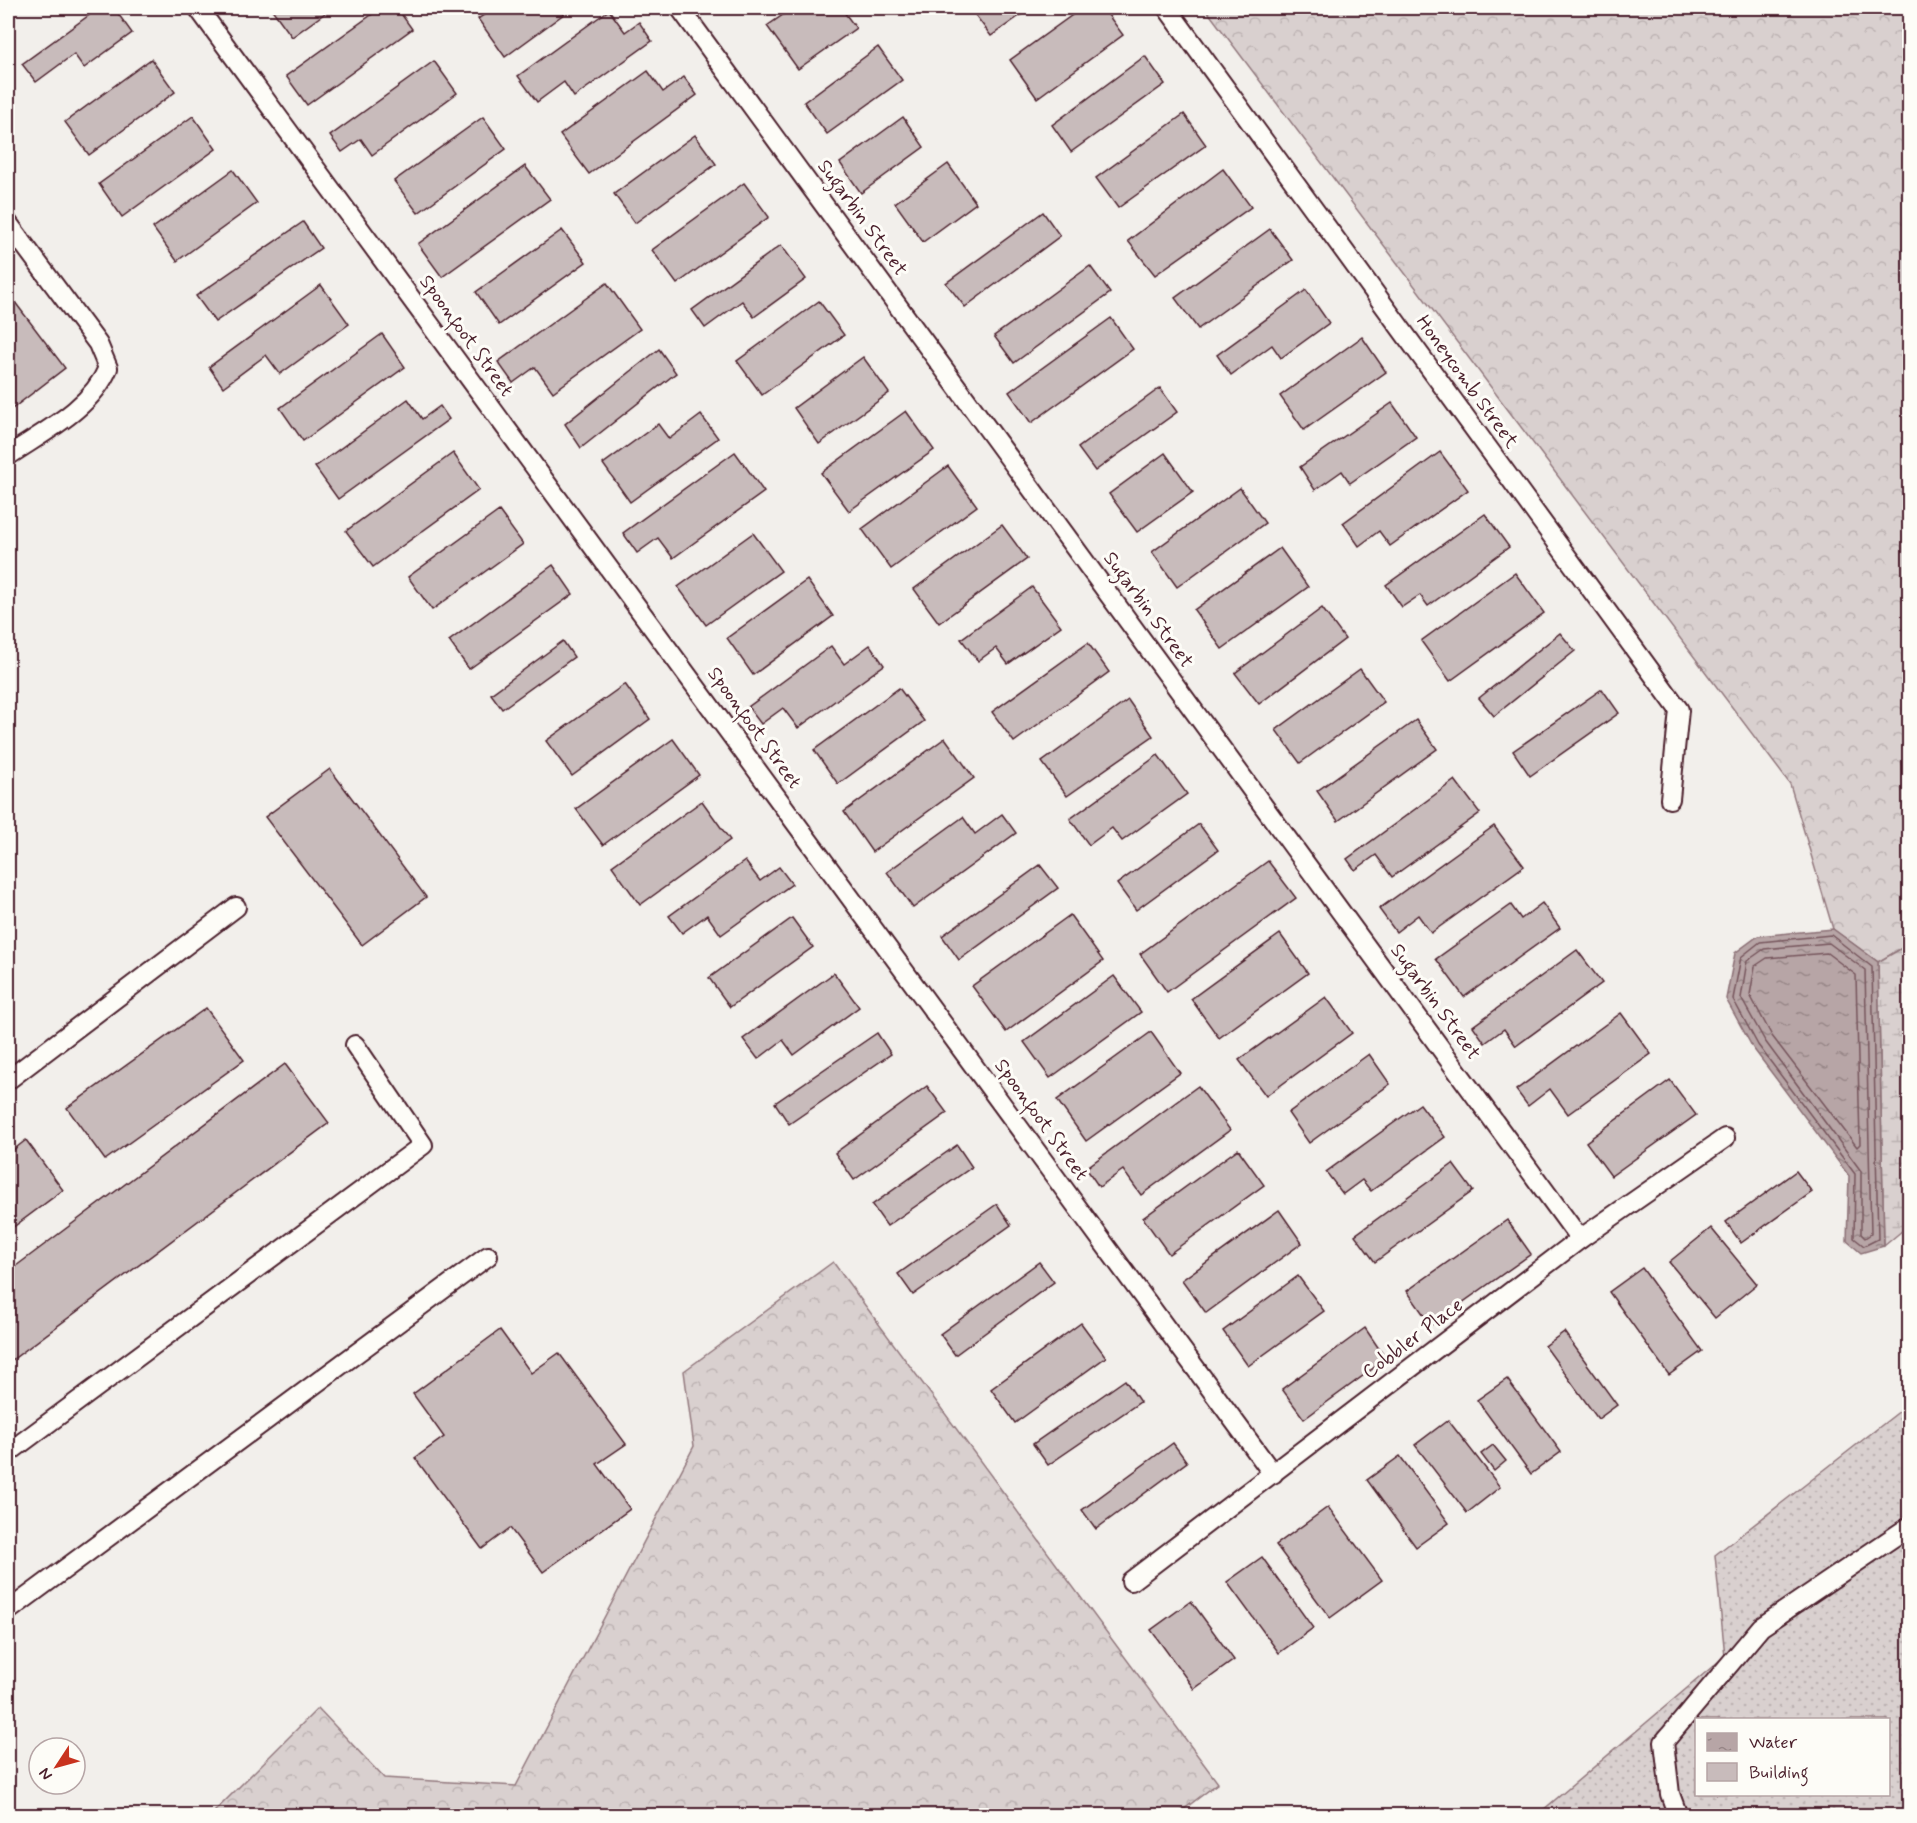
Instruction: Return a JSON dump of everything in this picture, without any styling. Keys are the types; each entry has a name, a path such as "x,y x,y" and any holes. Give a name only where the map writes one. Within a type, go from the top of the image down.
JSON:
{"lane":[{"name":"Spoonfoot Street","path":"198,8 1273,1474"},
{"name":"Sugarbin Street","path":"680,8 1580,1239"},
{"name":"Honeycomb Street","path":"1167,8 1679,710 1670,799"},
{"path":"8,223 98,344 108,368 101,384 83,403 8,456"},
{"path":"8,1080 236,907"},
{"path":"8,1453 423,1145 355,1045"},
{"name":"Cobbler Place","path":"1131,1581 1580,1239 1725,1138"},
{"path":"8,1611 488,1256"},
{"path":"1678,1815 1670,1794 1664,1742 1761,1628 1910,1526"}],"green space":[{"path":"1205,8 1909,8 1909,944 1878,962 1833,929 1790,784"},
{"path":"1909,944 1909,1225 1884,1246 1878,962"},
{"path":"833,1262 1218,1783 1175,1816 211,1815 318,1708 384,1778 516,1786 694,1446 684,1371"},
{"path":"1909,1404 1909,1815 1536,1816 1725,1656 1715,1555"}],"water":[{"path":"1833,929 1878,962 1884,1246 1861,1253 1847,1241 1849,1176 1753,1048 1726,999 1735,953 1758,936"}],"building":[{"path":"99,8 114,8 132,33 84,68 74,54 36,82 22,64"},
{"path":"271,8 332,8 292,37"},
{"path":"381,8 397,8 412,29 307,105 286,76"},
{"path":"494,8 572,8 505,57 478,19"},
{"path":"793,8 841,8 856,28 798,69 767,26"},
{"path":"970,8 1031,8 991,36"},
{"path":"1082,8 1103,8 1123,35 1037,98 1010,60"},
{"path":"609,10 625,32 639,22 652,41 574,97 564,82 537,102 518,76"},
{"path":"878,47 902,80 827,134 804,102"},
{"path":"1145,56 1165,84 1071,152 1052,125"},
{"path":"151,59 175,92 89,155 65,122"},
{"path":"434,61 457,93 372,155 361,139 342,152 330,136"},
{"path":"648,71 663,92 684,77 697,95 589,174 560,135"},
{"path":"1184,114 1206,145 1118,208 1096,178"},
{"path":"193,116 216,149 122,217 99,184"},
{"path":"483,117 506,149 418,213 394,181"},
{"path":"903,117 924,147 861,193 840,163"},
{"path":"695,135 716,164 635,223 614,194"},
{"path":"948,164 976,203 923,242 895,203"},
{"path":"525,166 550,199 442,277 418,244"},
{"path":"1223,169 1251,207 1155,275 1128,241"},
{"path":"233,170 257,203 177,261 153,228"},
{"path":"744,183 769,217 677,284 652,250"},
{"path":"1043,212 1060,236 965,307 946,283"},
{"path":"303,222 321,248 215,322 196,296"},
{"path":"1270,229 1293,260 1198,329 1175,298"},
{"path":"562,230 586,262 499,325 476,292"},
{"path":"781,245 806,279 754,317 742,301 705,328 692,310"},
{"path":"1090,266 1110,293 1014,363 994,336"},
{"path":"607,283 640,329 553,392 535,367 513,383 498,362"},
{"path":"321,285 349,324 280,374 266,355 223,387 209,367"},
{"path":"1306,290 1329,323 1281,358 1272,345 1231,375 1217,355"},
{"path":"8,293 65,368 8,412"},
{"path":"819,301 844,335 762,395 737,361"},
{"path":"1111,318 1133,349 1031,423 1009,392"},
{"path":"382,334 405,367 303,441 280,408"},
{"path":"1362,337 1386,372 1304,430 1280,396"},
{"path":"659,349 676,373 581,448 565,424"},
{"path":"863,357 889,393 819,444 794,408"},
{"path":"1160,388 1177,412 1095,471 1078,448"},
{"path":"408,399 422,419 440,406 449,419 338,499 315,467"},
{"path":"1392,403 1416,437 1350,483 1342,471 1315,490 1300,467"},
{"path":"906,411 934,450 849,511 821,473"},
{"path":"701,415 718,438 630,502 603,464 658,424 669,439"},
{"path":"735,452 764,492 673,558 658,538 637,553 623,533"},
{"path":"1440,452 1468,490 1390,546 1379,531 1359,546 1343,523"},
{"path":"453,453 479,490 373,567 346,531"},
{"path":"1165,453 1193,492 1137,532 1109,494"},
{"path":"948,466 977,506 891,569 862,529"},
{"path":"1240,488 1265,523 1177,587 1152,552"},
{"path":"499,511 523,544 432,610 408,577"},
{"path":"1485,514 1509,547 1428,606 1420,595 1402,607 1386,585"},
{"path":"1002,525 1027,559 939,623 914,589"},
{"path":"753,533 781,571 706,625 678,587"},
{"path":"1280,548 1308,587 1222,649 1194,610"},
{"path":"553,565 573,594 469,669 449,641"},
{"path":"1515,573 1544,613 1450,681 1421,641"},
{"path":"807,580 833,616 753,675 727,638"},
{"path":"1032,587 1061,626 1008,664 996,648 978,661 961,639"},
{"path":"1322,608 1345,639 1259,704 1235,673"},
{"path":"1560,633 1575,651 1494,716 1479,698"},
{"path":"563,641 574,657 502,709 491,694"},
{"path":"1088,643 1109,672 1014,742 992,712"},
{"path":"870,645 884,665 798,728 783,708 761,724 748,707 831,646 844,664"},
{"path":"1360,669 1384,702 1300,763 1276,730"},
{"path":"625,684 650,719 572,776 546,741"},
{"path":"899,688 924,721 838,784 814,750"},
{"path":"1602,689 1619,713 1530,776 1513,751"},
{"path":"1128,700 1153,736 1067,796 1042,762"},
{"path":"1416,720 1437,749 1338,821 1317,791"},
{"path":"945,738 974,778 872,852 844,812"},
{"path":"673,739 699,775 603,845 576,809"},
{"path":"1158,755 1187,794 1122,841 1112,828 1089,845 1070,819"},
{"path":"330,769 426,897 362,945 265,817"},
{"path":"1455,780 1480,813 1392,877 1376,855 1355,870 1347,859"},
{"path":"702,801 730,840 640,905 612,866"},
{"path":"1002,814 1016,833 913,908 887,872 963,817 975,834"},
{"path":"1199,824 1218,850 1136,910 1117,884"},
{"path":"1494,826 1524,866 1431,933 1418,915 1396,932 1379,909"},
{"path":"745,861 760,881 779,867 792,884 721,935 707,915 682,933 669,916"},
{"path":"1268,861 1296,898 1167,992 1140,954"},
{"path":"1040,865 1058,888 959,960 942,936"},
{"path":"1542,903 1560,928 1464,997 1436,959 1511,905 1521,919"},
{"path":"1070,915 1103,961 1006,1032 972,986"},
{"path":"792,918 813,947 730,1007 709,978"},
{"path":"1280,934 1308,973 1219,1038 1191,999"},
{"path":"1577,950 1602,983 1516,1046 1504,1029 1485,1043 1473,1026"},
{"path":"834,973 859,1007 794,1055 783,1040 758,1059 743,1039"},
{"path":"1114,976 1141,1012 1050,1078 1024,1042"},
{"path":"1326,997 1352,1033 1266,1096 1239,1060"},
{"path":"206,1008 244,1060 105,1160 67,1108"},
{"path":"1621,1013 1651,1054 1568,1114 1550,1089 1528,1106 1516,1090"},
{"path":"1151,1032 1180,1073 1086,1141 1057,1100"},
{"path":"877,1033 891,1054 789,1124 775,1103"},
{"path":"1369,1054 1390,1084 1309,1143 1288,1113"},
{"path":"285,1064 329,1123 8,1363 8,1272"},
{"path":"1670,1080 1696,1115 1611,1176 1586,1142"},
{"path":"927,1086 947,1113 854,1180 835,1153"},
{"path":"1198,1086 1230,1130 1141,1195 1123,1170 1099,1187 1086,1168"},
{"path":"1420,1104 1445,1137 1371,1191 1362,1180 1343,1194 1326,1172"},
{"path":"26,1140 63,1190 8,1231 8,1154"},
{"path":"957,1145 972,1167 887,1226 872,1205"},
{"path":"1238,1149 1264,1185 1169,1254 1143,1218"},
{"path":"1453,1164 1473,1191 1375,1262 1355,1235"},
{"path":"1796,1171 1812,1192 1741,1243 1726,1222"},
{"path":"997,1204 1011,1225 913,1295 898,1274"},
{"path":"1279,1210 1302,1243 1206,1313 1182,1280"},
{"path":"1507,1220 1531,1254 1431,1325 1407,1291"},
{"path":"1711,1228 1757,1284 1715,1318 1669,1262"},
{"path":"1039,1262 1054,1282 955,1355 940,1334"},
{"path":"1642,1268 1702,1351 1669,1375 1609,1292"},
{"path":"1298,1276 1324,1311 1248,1366 1223,1331"},
{"path":"1081,1323 1106,1357 1015,1423 991,1389"},
{"path":"1365,1328 1386,1359 1304,1419 1282,1389"},
{"path":"500,1330 531,1373 559,1353 626,1444 597,1464 630,1509 543,1572 510,1528 482,1549 415,1458 444,1437 413,1394"},
{"path":"1564,1332 1617,1405 1598,1419 1545,1346"},
{"path":"1507,1379 1561,1452 1531,1474 1477,1400"},
{"path":"1125,1380 1140,1402 1048,1465 1033,1444"},
{"path":"1448,1420 1500,1487 1467,1513 1415,1445"},
{"path":"1173,1443 1187,1462 1096,1529 1082,1510"},
{"path":"1493,1445 1506,1461 1494,1471 1481,1454"},
{"path":"1400,1456 1449,1523 1416,1547 1367,1480"},
{"path":"1328,1507 1382,1580 1330,1618 1276,1545"},
{"path":"1262,1557 1313,1628 1279,1653 1227,1582"},
{"path":"1191,1601 1234,1660 1194,1689 1151,1630"}]}
